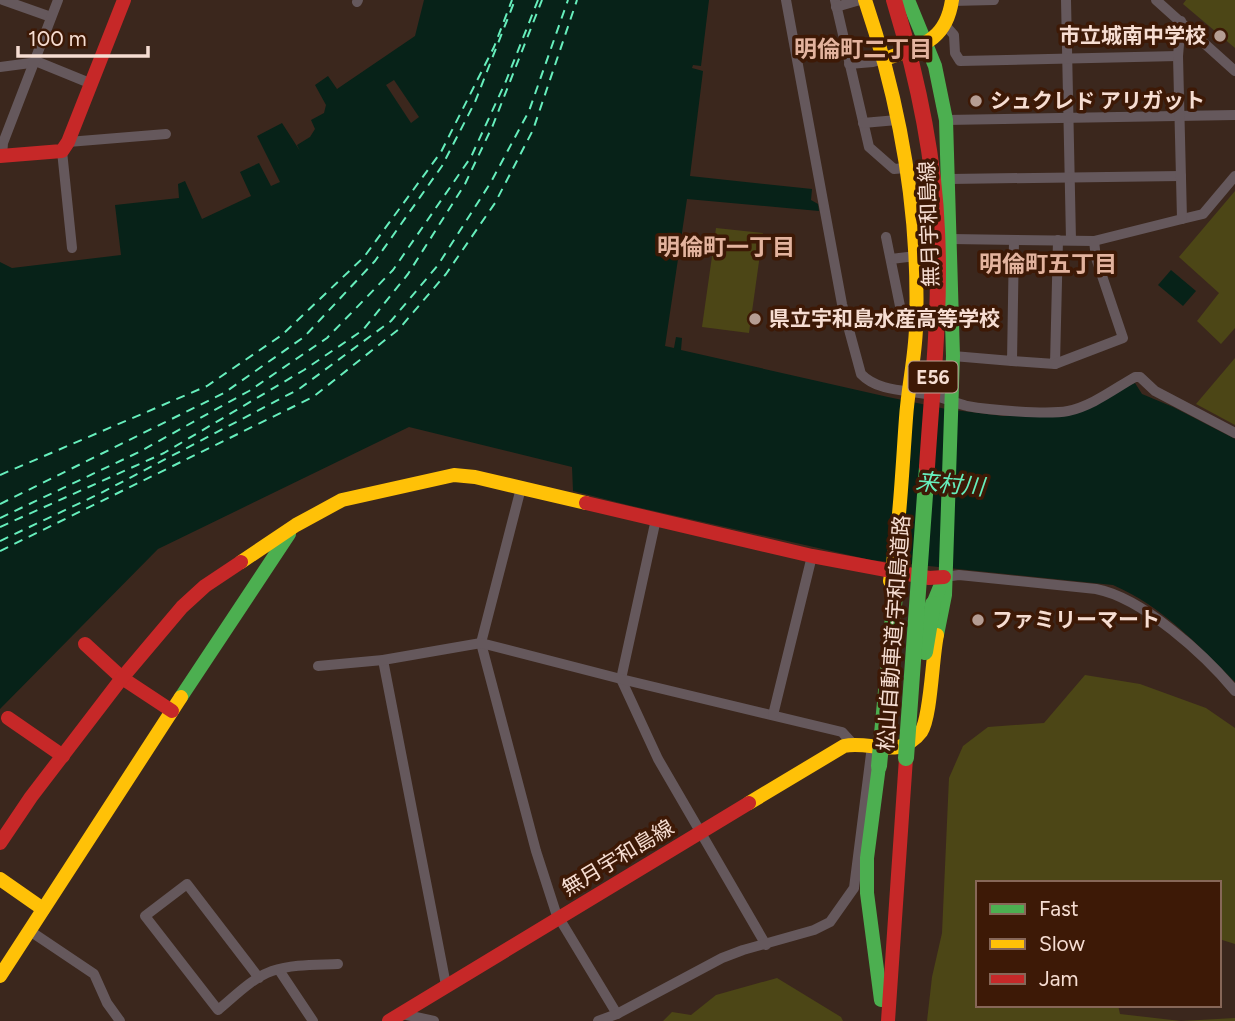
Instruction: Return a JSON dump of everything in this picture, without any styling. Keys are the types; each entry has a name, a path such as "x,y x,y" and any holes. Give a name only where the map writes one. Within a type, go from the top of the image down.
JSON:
{"main road":[{"path":"1,156 65,146 124,0"},
{"name":"無月宇和島線","path":"865,0 885,59 905,168 916,256 916,313 893,568 886,606 872,746"},
{"name":"松山自動車道;宇和島道路","path":"894,0 917,77 925,121 936,208 938,265 912,757"},
{"name":"無月宇和島線","path":"396,1017 845,746 853,744 898,747 914,740 921,732 926,721 932,657 945,595 953,356 950,179 947,120 942,90 908,0"},
{"path":"885,59 937,36 951,16 952,0"},
{"path":"0,843 122,678 182,607 205,586 296,525 342,500 454,475 475,477 812,556 893,568 929,578 945,572"},
{"path":"0,976 276,551 296,525"},
{"path":"885,1021 867,893 867,858 879,766 895,595 893,568"},
{"path":"885,1021 893,950 908,873 912,757 925,654 933,604 945,572"},
{"path":"85,644 122,678 172,711"},
{"path":"8,718 63,756"},
{"path":"0,879 43,909"}],"street":[{"path":"3,0 51,18"},
{"path":"1,156 3,144 58,0"},
{"path":"786,0 842,304 861,374 868,381 908,394 952,403 1008,410 1064,412 1077,409 1135,377 1140,377 1155,391 1235,433"},
{"path":"860,0 835,3 869,147 894,169 905,168"},
{"path":"952,0 994,0"},
{"path":"1066,0 1071,240"},
{"path":"1156,0 1235,71"},
{"path":"1181,21 1178,56 1182,219"},
{"path":"946,26 954,35 955,53 960,61 1178,56"},
{"path":"849,64 885,59"},
{"path":"0,67 38,62 92,84"},
{"path":"947,120 1235,115"},
{"path":"863,123 897,120"},
{"path":"72,248 65,146 166,134"},
{"path":"950,179 1181,176"},
{"path":"951,239 1094,240 1203,214 1235,176"},
{"path":"886,237 901,311 916,313"},
{"path":"1055,363 1058,240"},
{"path":"953,356 1055,363 1123,338 1096,258 1094,240"},
{"path":"1012,361 1014,241"},
{"path":"891,259 916,256"},
{"path":"521,488 481,643 536,851 559,918 617,1014"},
{"path":"656,519 621,679 658,759 766,945"},
{"path":"773,715 812,556"},
{"path":"945,572 1096,589 1116,594 1174,632 1235,691"},
{"path":"318,666 383,660 481,643 842,732 853,744"},
{"path":"383,660 446,985"},
{"path":"598,1021 617,1014 722,958 814,930 830,922 854,888 872,746"},
{"path":"259,978 187,884 145,916 218,1010 259,978 279,970 338,964"},
{"path":"30,931 94,974 107,1003 120,1021"},
{"path":"279,970 313,1021"},
{"path":"396,1017 434,1021"}],"shaded area":[{"name":"市立城南中学校","path":"1186,0 1235,0 1235,48 1183,4"},
{"path":"1235,191 1235,328 1221,344 1197,321 1219,293 1179,257"},
{"path":"716,228 763,233 749,333 702,327"},
{"path":"1235,358 1235,425 1196,404"},
{"path":"1085,675 1140,684 1206,708 1235,728 1235,944 1221,940 1221,881 976,881 976,1007 1118,1007 1120,1014 1181,1021 927,1021 932,977 942,933 949,778 963,746 988,727 1044,723"},
{"path":"777,978 841,1017 843,1021 663,1021 672,1012 691,1015 716,995"},
{"path":"1235,1018 1235,1021 1181,1021"}],"water":[{"name":"来村川","path":"424,0 709,0 701,66 693,65 692,68 703,71 690,176 812,189 811,200 818,204 819,211 687,199 665,346 674,348 676,337 682,338 681,350 946,409 1003,416 1048,416 1135,383 1142,394 1235,439 1235,682 1163,615 1113,585 871,560 573,491 572,467 409,427 158,549 0,709 0,262 12,268 121,255 115,205 179,198 178,184 185,181 202,219 251,196 240,172 259,163 271,186 280,182 257,136 282,123 300,151 297,145 310,137 315,129 311,120 324,113 326,105 315,85 328,76 337,89 415,36"},
{"path":"1171,270 1196,291 1183,306 1158,285"}],"pier":[{"path":"394,80 419,117 411,123 386,85"}],"ferry route":[{"path":"0,475 207,386 282,335 364,257 441,152 494,47 512,0"},
{"path":"0,504 224,393 304,337 375,261 442,166 475,102 515,0"},
{"path":"0,518 139,452 249,391 327,338 393,270 471,157 506,81 538,0"},
{"path":"0,527 164,453 304,370 363,330 408,274 465,184 493,125 542,0"},
{"path":"0,541 101,493 299,389 391,321 438,265 491,182 529,111 568,0"},
{"path":"0,551 313,397 399,329 446,274 495,203 533,130 577,0"}],"traffic: fast":[{"path":"908,0 935,66 946,120 953,356 945,595 937,635"},
{"path":"906,758 927,467"},
{"path":"181,697 289,534"},
{"path":"892,572 895,595"},
{"path":"933,604 944,577"},
{"path":"879,766 895,595"},
{"path":"925,652 933,604"},
{"path":"879,766 867,858 867,893 881,1000"}],"traffic: slow":[{"path":"865,0 889,80 898,121 906,162 915,244 915,339 890,581"},
{"path":"885,59 920,46 937,34 949,14 952,0"},
{"path":"241,562 296,525 342,500 454,475 475,477 586,503"},
{"path":"749,803 844,746 898,747 917,737 927,714 937,635"},
{"path":"0,976 181,697"},
{"path":"0,879 43,909"}],"traffic: jam":[{"path":"0,156 62,151 68,142 124,0"},
{"path":"894,0 923,114 935,202 938,290 927,467"},
{"path":"586,503 812,556 929,578 944,577"},
{"path":"0,843 31,797 122,678 182,607 205,586 241,562"},
{"path":"85,644 122,678 172,711"},
{"path":"8,718 63,756"},
{"path":"888,1021 906,758"},
{"path":"389,1021 749,803"}],"place":[{"name":"市立城南中学校","path":"1220,36"},
{"name":"シュクレド アリガット","path":"976,101"},
{"name":"県立宇和島水産高等学校","path":"755,319"},
{"name":"ファミリーマート","path":"978,620"}],"district":[{"name":"明倫町二丁目","path":"863,49"},
{"name":"明倫町一丁目","path":"726,247"},
{"name":"明倫町五丁目","path":"1048,264"}]}
